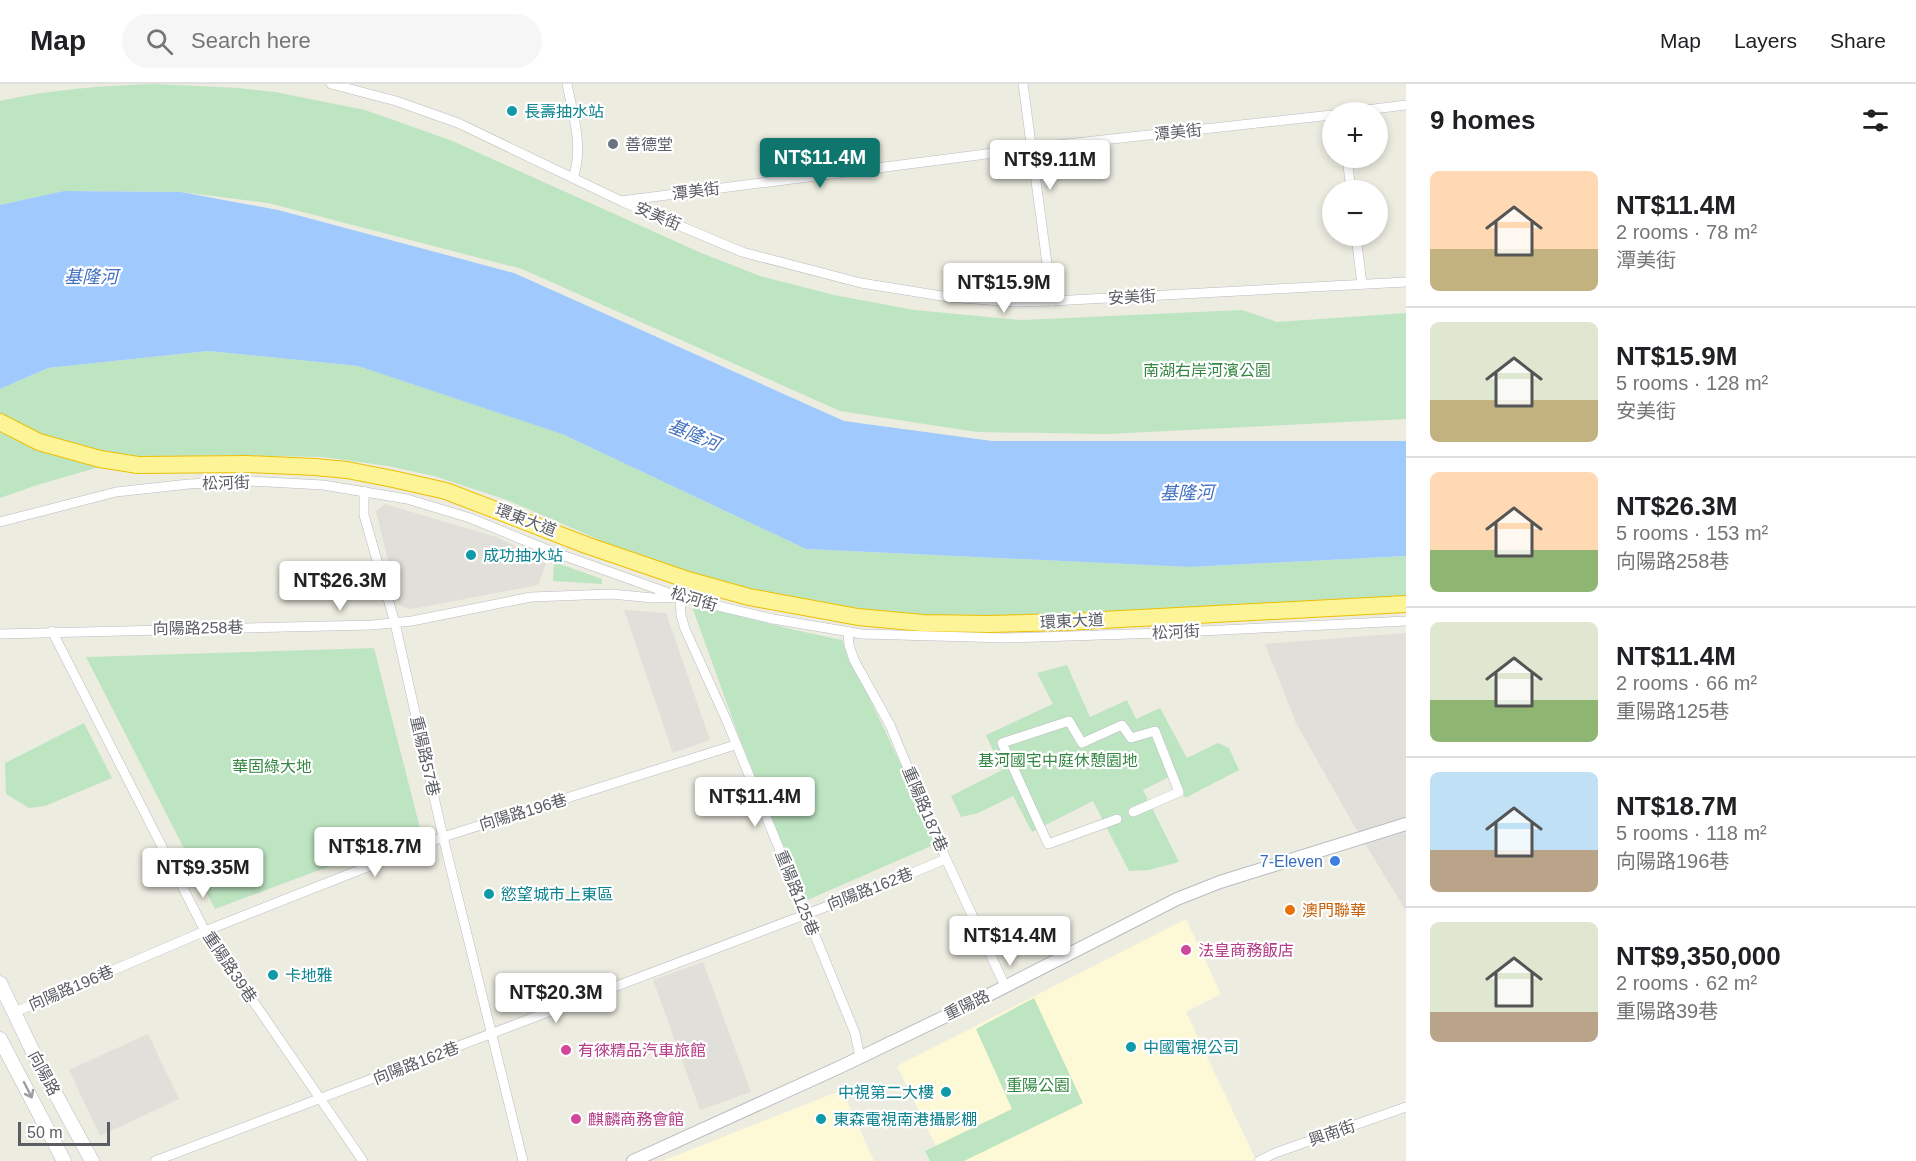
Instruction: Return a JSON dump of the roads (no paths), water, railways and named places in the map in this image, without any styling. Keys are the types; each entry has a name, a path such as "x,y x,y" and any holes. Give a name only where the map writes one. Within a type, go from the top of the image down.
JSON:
{"highway":[{"name":"環東大道","path":"0,422 39,442 100,459 138,465 247,464 315,467 347,470 393,479 446,492 586,545 688,580 749,597 858,617 923,623 989,624 1406,604"}],"main road":[{"name":"向陽路","path":"0,983 35,1056 92,1161"},
{"name":"向陽路","path":"0,1039 64,1161"}],"street":[{"path":"331,84 396,101 458,123 621,201"},
{"path":"567,84 578,140 578,163 573,178"},
{"path":"1023,84 1052,301"},
{"path":"1388,107 1406,105"},
{"name":"潭美街","path":"621,201 1031,149 1322,116"},
{"name":"安美街","path":"621,201 742,252 861,283 948,297 1015,302 1052,301 1406,282"},
{"path":"1357,246 1362,284"},
{"name":"松河街","path":"0,522 116,492 189,484 250,482 323,485 407,499 470,518 558,554 680,597 773,619 862,634 1006,638 1406,621"},
{"name":"重陽路57巷","path":"364,491 364,515 395,623 443,837 523,1161"},
{"name":"向陽路258巷","path":"0,634 372,625 395,623 531,597 611,594 653,598 680,597"},
{"name":"重陽路125巷","path":"680,597 681,615 686,629 726,719 855,1033 860,1057"},
{"name":"重陽路39巷","path":"52,632 205,931 363,1161"},
{"name":"重陽路187巷","path":"849,632 849,645 854,660 890,725 946,859 1005,986"},
{"path":"1117,819 1048,844 1002,743 1069,721 1082,743 1122,725 1131,738 1155,730 1179,792 1133,812"},
{"name":"向陽路196巷","path":"15,1012 205,931 443,837 735,745"},
{"name":"重陽路","path":"633,1161 860,1057 1177,900 1220,882 1406,824"},
{"name":"向陽路162巷","path":"155,1161 321,1100 946,859"},
{"name":"興南街","path":"1259,1161 1275,1153 1406,1107"}],"water":[{"name":"基隆河","path":"64,191 181,192 278,210 514,273 844,421 992,441 1406,441 1406,556 1189,567 806,549 562,434 358,366 208,351 48,368 0,389 0,205"}],"place":[{"name":"長壽抽水站","path":"512,111"},
{"name":"善德堂","path":"613,144"},
{"name":"成功抽水站","path":"471,555"},
{"name":"7-Eleven","path":"1335,861"},
{"name":"慾望城市上東區","path":"489,894"},
{"name":"澳門聯華","path":"1290,910"},
{"name":"法皇商務飯店","path":"1186,950"},
{"name":"卡地雅","path":"273,975"},
{"name":"中國電視公司","path":"1131,1047"},
{"name":"有徠精品汽車旅館","path":"566,1050"},
{"name":"中視第二大樓","path":"946,1092"},
{"name":"麒麟商務會館","path":"576,1119"},
{"name":"東森電視南港攝影棚","path":"821,1119"}],"park label":[{"name":"南湖右岸河濱公園","path":"1207,370"},
{"name":"基河國宅中庭休憩園地","path":"1058,760"},
{"name":"華固綠大地","path":"272,766"},
{"name":"重陽公園","path":"1038,1085"}]}
